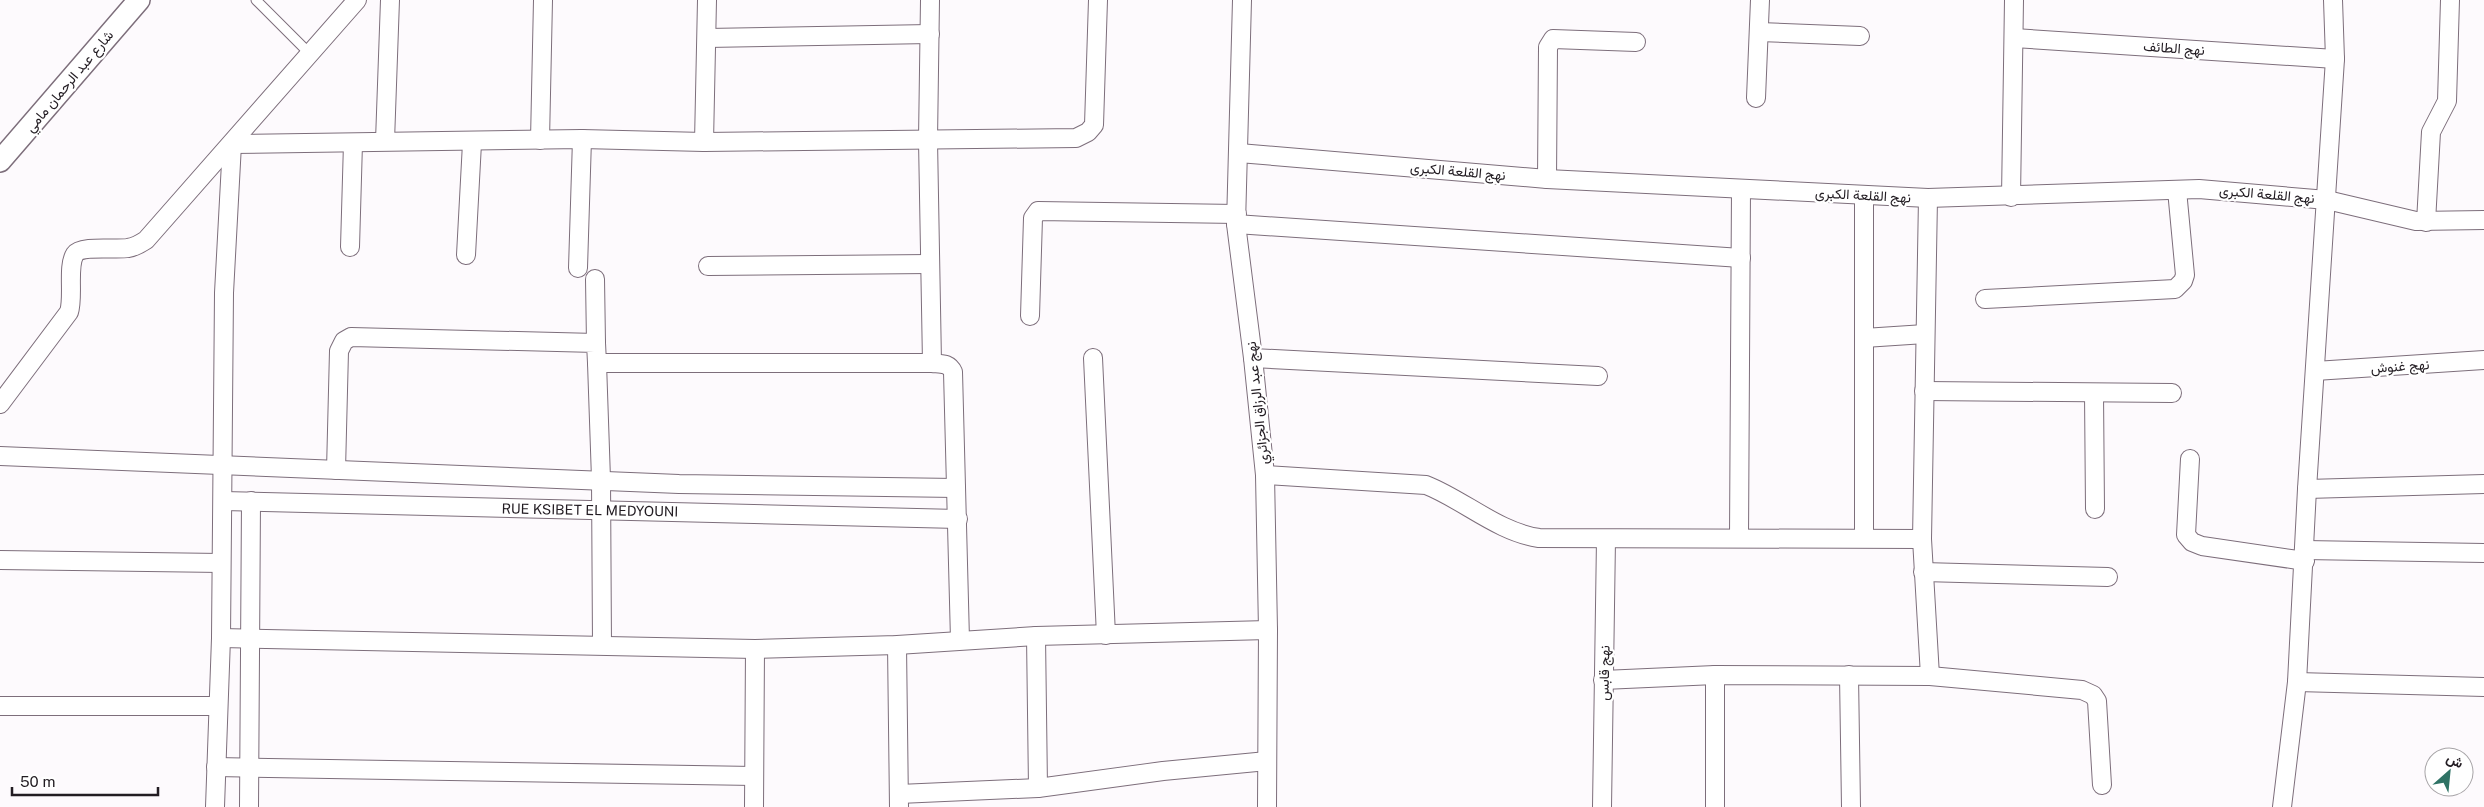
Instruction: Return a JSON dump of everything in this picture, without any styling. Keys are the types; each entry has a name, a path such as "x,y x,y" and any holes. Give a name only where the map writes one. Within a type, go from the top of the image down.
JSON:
{"street":[{"name":"شارع عبد الرحمان مامي","path":"0,161 139,0"},
{"path":"0,404 69,312 72,303 72,261 75,254 82,249 129,248 139,245 232,144 358,0"},
{"path":"385,141 390,0"},
{"path":"540,140 543,0"},
{"path":"704,142 707,0"},
{"path":"930,0 928,140 932,363"},
{"path":"232,144 385,141 582,140 704,142 1076,138 1088,132 1094,125 1098,0"},
{"name":"نهج عبد الرزاق الجزائري","path":"1242,0 1236,219 1253,358 1264,475 1268,630 1267,807"},
{"path":"1756,98 1760,0"},
{"path":"2011,196 2014,0"},
{"path":"2282,807 2297,682 2307,489 2335,59 2333,0"},
{"path":"2426,222 2431,132 2447,100 2450,0"},
{"path":"1759,32 1860,36"},
{"path":"707,38 930,34"},
{"name":"نهج الطائف","path":"2014,38 2335,59"},
{"path":"1547,179 1548,47 1553,39 1636,42"},
{"path":"578,268 582,140"},
{"path":"466,255 472,142"},
{"path":"350,247 353,143"},
{"path":"214,807 221,638 224,293 232,144"},
{"name":"نهج القلعة الكبرى","path":"1239,153 1547,179 1928,198 2176,190 2232,191 2327,200 2426,222 2484,220"},
{"path":"1738,538 1741,189"},
{"path":"1986,299 2175,289 2183,281 2185,274 2176,190"},
{"path":"1864,195 1864,538"},
{"path":"1928,198 1922,539 1930,676"},
{"path":"1030,316 1033,218 1038,211 1236,219 1741,258"},
{"path":"708,266 930,264"},
{"path":"595,279 601,480 602,645"},
{"path":"1864,338 1925,334"},
{"path":"336,470 339,351 344,341 352,337 596,343"},
{"path":"1093,358 1106,635"},
{"path":"1253,358 1598,376"},
{"name":"نهج غنوش","path":"2315,371 2484,360"},
{"path":"597,363 946,364 953,372 960,640"},
{"path":"1924,391 2172,393"},
{"path":"2094,393 2096,509"},
{"name":"RUE KSIBET EL MEDYOUNI","path":"0,456 679,484 956,488"},
{"path":"2190,459 2186,535 2192,542 2202,546 2305,555 2484,554"},
{"path":"1264,475 1426,485 1443,492 1525,536 1922,539"},
{"path":"2307,489 2484,484"},
{"name":"RUE KSIBET EL MEDYOUNI","path":"223,501 958,519"},
{"path":"249,807 251,501"},
{"name":"نهج قابس","path":"1602,807 1606,538"},
{"path":"0,560 222,563"},
{"path":"1923,572 2108,577"},
{"path":"221,638 755,649 897,645 1036,636 1268,630"},
{"path":"1036,636 1038,788"},
{"path":"897,645 899,801 1038,788 1154,772 1267,761"},
{"path":"754,807 755,649"},
{"path":"1603,680 1715,675 1930,676 2082,690 2093,695 2098,713 2102,785"},
{"path":"1715,675 1715,807"},
{"path":"1849,675 1851,807"},
{"path":"2297,682 2484,687"},
{"path":"0,706 217,706"},
{"path":"216,767 754,776"}],"lane":[{"path":"256,0 310,54"}]}
